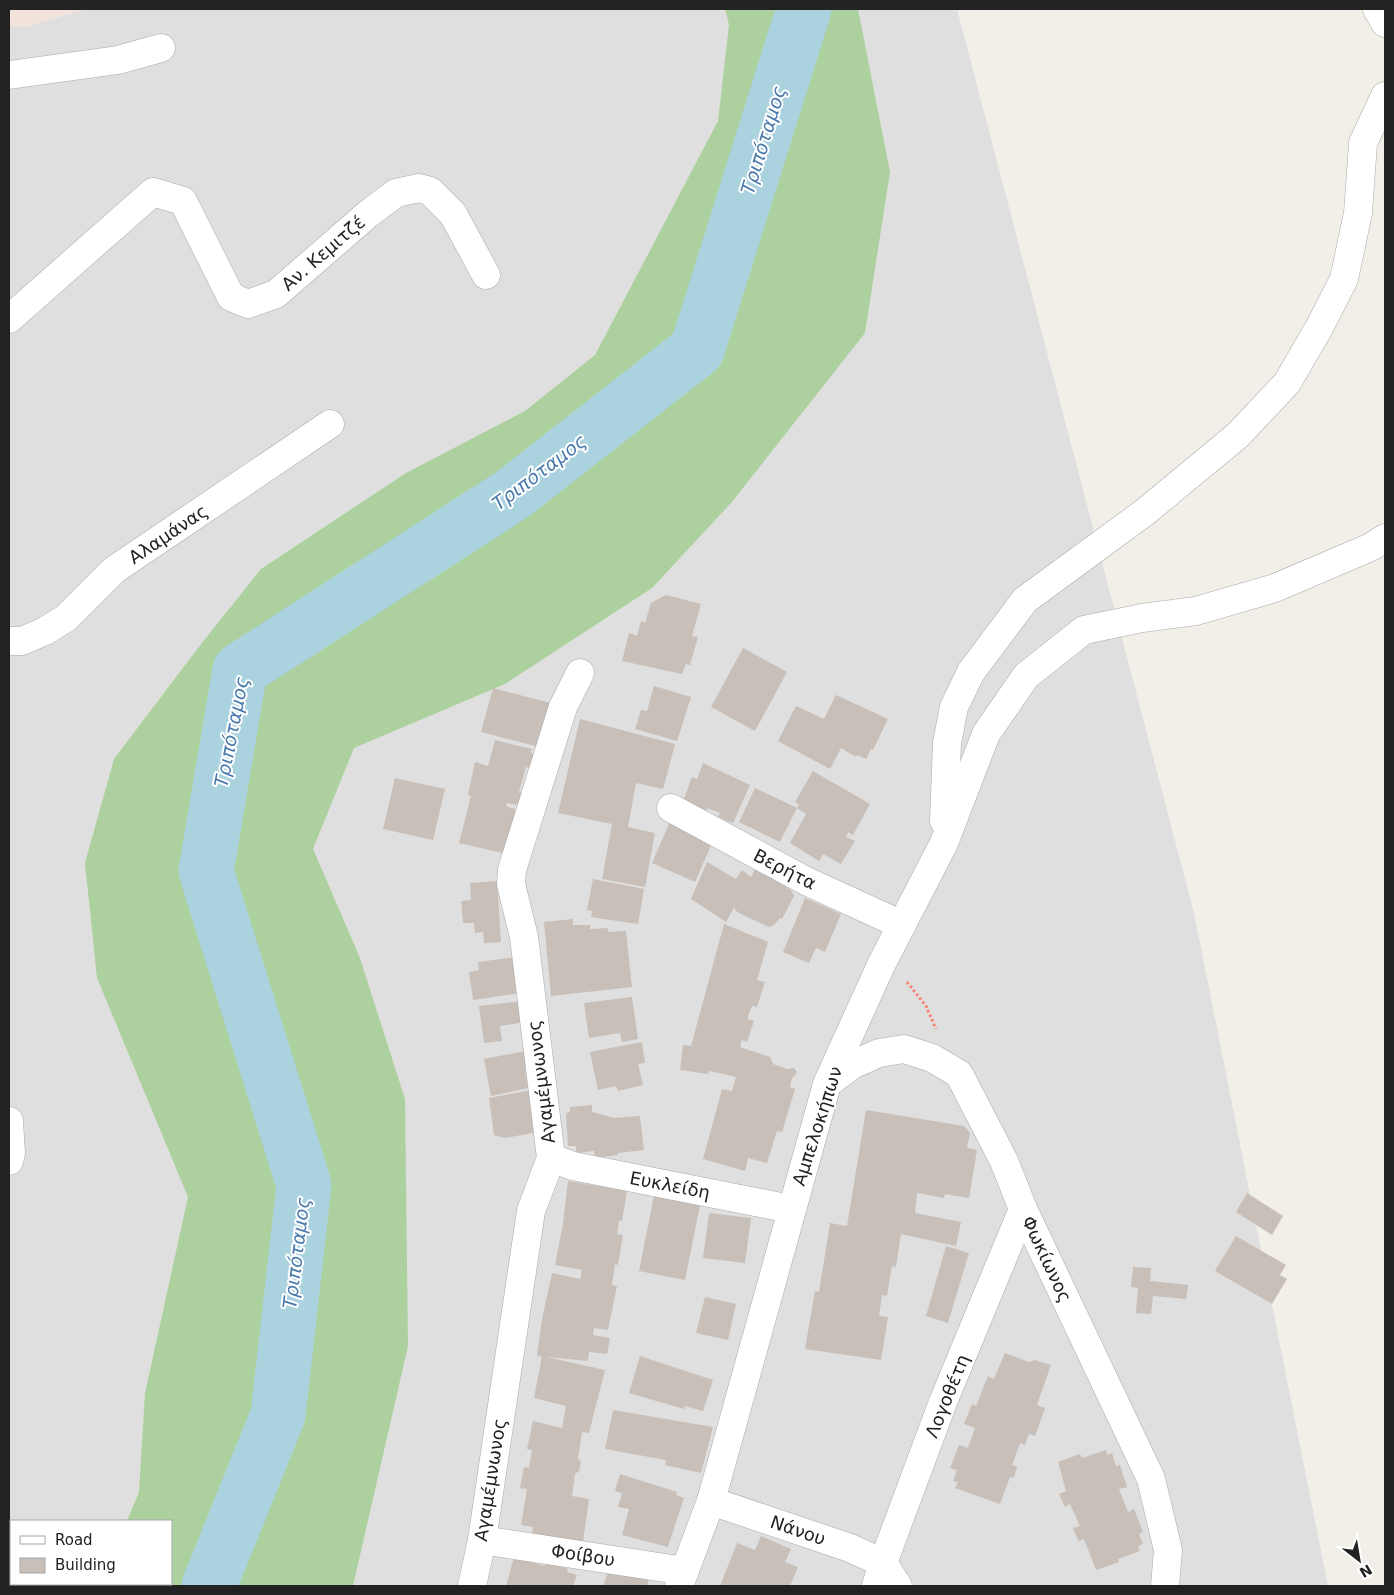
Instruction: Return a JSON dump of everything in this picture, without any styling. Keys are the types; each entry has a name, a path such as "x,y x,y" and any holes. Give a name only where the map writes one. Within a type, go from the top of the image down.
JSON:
{"street":[{"path":"1377,9 1385,23"},
{"path":"9,76 118,60 161,48"},
{"path":"944,843 946,742 954,707 971,672 1025,600 1145,512 1195,471 1238,435 1287,383 1320,326 1344,279 1358,212 1363,143 1385,96"},
{"name":"Αν. Κεμιτζέ","path":"9,319 153,192 183,201 231,297 248,304 276,294 368,214 396,194 419,188 430,191 453,214 486,276"},
{"name":"Αλαμάνας","path":"9,641 22,641 45,632 66,618 114,570 330,424"},
{"name":"Αμπελοκήπων","path":"682,1578 711,1501 827,1084 882,963 944,843 986,734 1026,676 1084,630 1142,618 1196,611 1275,588 1371,547 1385,538"},
{"name":"Αγαμέμνωνος","path":"472,1586 482,1540 531,1211 550,1158 524,937 511,884 511,876 563,707 580,673"},
{"name":"Βερήτα","path":"671,808 806,882 902,925"},
{"name":"Φωκίωνος","path":"827,1084 852,1064 879,1053 904,1049 932,1058 959,1074 1004,1161 1023,1209 1151,1479 1168,1550 1165,1586"},
{"path":"9,1121 11,1153 9,1161"},
{"name":"Ευκλείδη","path":"550,1158 572,1166 791,1209"},
{"name":"Λογοθέτη","path":"880,1575 943,1402 1023,1209"},
{"name":"Νάνου","path":"711,1501 850,1548 880,1575"},
{"name":"Φοίβου","path":"482,1540 682,1578"},
{"path":"880,1575 898,1586"}],"path":[{"path":"882,963 903,977 926,1006 937,1030"}],"shaded area":[{"path":"9,9 957,9 1194,913 1328,1586 9,1586"},
{"path":"9,9 86,9 26,27 9,26"}],"green space":[{"path":"725,9 858,9 890,172 865,333 731,503 652,588 505,684 354,748 313,849 360,958 405,1099 408,1346 353,1586 99,1586 172,1585 172,1520 127,1520 139,1492 145,1393 188,1197 97,978 85,863 114,759 201,644 261,569 406,473 525,411 595,355 718,121 729,25"}],"building":[{"path":"666,595 701,604 692,636 698,637 690,665 686,664 682,674 622,661 629,633 637,636 641,621 645,623 651,603"},
{"path":"743,648 787,672 755,731 711,707"},
{"path":"654,686 691,697 677,741 635,729 641,710 647,711"},
{"path":"493,688 554,704 543,748 481,732"},
{"path":"836,695 888,719 873,750 871,749 866,759 857,755 856,757 841,748 830,769 778,741 796,706 824,719"},
{"path":"580,719 675,744 663,789 636,783 628,827 655,833 645,887 602,879 612,824 558,813"},
{"path":"495,740 532,749 531,753 534,754 530,768 526,767 519,792 522,793 518,805 507,803 506,806 521,811 507,854 459,843 471,796 468,795 475,762 488,766"},
{"path":"703,763 750,785 733,823 718,817 720,813 707,808 706,813 682,804 692,777 697,779"},
{"path":"813,771 870,804 853,835 848,832 846,837 855,841 841,864 823,854 819,861 790,843 806,814 797,808 799,804 795,802"},
{"path":"395,778 445,789 433,840 383,829"},
{"path":"755,788 797,808 780,842 739,822"},
{"path":"670,822 713,841 695,882 652,863"},
{"path":"707,862 736,879 742,870 751,877 755,869 791,890 794,896 782,919 780,918 774,925 769,927 739,913 735,910 735,906 726,922 691,899"},
{"path":"593,879 644,889 638,924 591,917 592,911 587,910"},
{"path":"497,881 501,942 484,943 483,932 475,933 474,923 463,923 461,901 471,900 470,883"},
{"path":"805,898 841,914 825,952 816,948 809,963 783,952"},
{"path":"573,919 573,925 590,925 590,929 608,928 608,932 626,931 632,987 551,996 544,922"},
{"path":"724,924 768,942 757,980 765,982 757,1007 752,1006 747,1019 754,1021 747,1042 742,1040 740,1047 770,1057 773,1064 787,1069 794,1068 797,1072 792,1078 790,1087 795,1089 782,1132 777,1131 767,1163 748,1158 745,1171 703,1159 722,1089 732,1091 736,1077 709,1071 708,1074 680,1070 683,1045 691,1046"},
{"path":"516,957 521,993 473,1000 469,972 479,970 478,962"},
{"path":"632,997 638,1039 622,1042 620,1033 589,1038 584,1003"},
{"path":"523,1001 525,1022 500,1026 502,1041 484,1043 479,1006"},
{"path":"642,1042 645,1063 638,1064 643,1085 618,1091 616,1086 598,1090 590,1052"},
{"path":"526,1051 530,1070 525,1071 528,1088 491,1096 484,1059"},
{"path":"532,1090 538,1132 505,1138 494,1135 489,1098"},
{"path":"592,1105 592,1112 615,1118 640,1116 644,1150 595,1158 594,1151 576,1153 576,1146 568,1146 566,1113 570,1112 570,1107"},
{"path":"866,1110 964,1126 970,1133 967,1148 977,1150 969,1198 945,1194 944,1198 917,1193 915,1213 961,1222 956,1246 901,1234 896,1267 892,1266 887,1296 882,1295 879,1316 888,1317 881,1360 805,1349 815,1291 819,1292 830,1223 847,1226"},
{"path":"568,1181 627,1191 622,1221 619,1220 617,1234 623,1235 618,1265 615,1264 612,1285 617,1286 608,1330 594,1328 593,1335 610,1338 607,1354 589,1352 588,1361 537,1356 542,1319 552,1273 580,1279 582,1270 555,1265 563,1224"},
{"path":"1247,1193 1283,1216 1272,1235 1236,1212"},
{"path":"654,1196 700,1205 685,1280 639,1271"},
{"path":"709,1213 751,1218 745,1263 703,1258"},
{"path":"1236,1236 1286,1265 1280,1275 1287,1279 1272,1304 1215,1271"},
{"path":"946,1246 969,1253 948,1323 926,1316"},
{"path":"1133,1267 1151,1268 1150,1281 1188,1285 1186,1299 1153,1296 1151,1314 1136,1313 1138,1288 1131,1287"},
{"path":"705,1297 736,1304 728,1340 696,1333"},
{"path":"1005,1353 1029,1362 1035,1360 1051,1365 1037,1405 1045,1408 1035,1436 1029,1434 1025,1445 1020,1443 1012,1465 1017,1467 1014,1478 1010,1477 1000,1504 955,1488 958,1482 953,1481 957,1470 950,1468 959,1445 968,1448 975,1428 964,1424 972,1404 976,1406 988,1376 994,1379"},
{"path":"542,1356 605,1370 589,1433 582,1432 578,1458 581,1462 579,1471 575,1474 572,1496 589,1499 583,1542 532,1534 533,1527 521,1525 527,1489 520,1488 524,1467 529,1468 532,1450 527,1449 533,1421 562,1428 566,1406 534,1398"},
{"path":"640,1356 713,1380 703,1411 685,1406 684,1409 629,1393"},
{"path":"613,1410 713,1427 701,1473 665,1465 666,1460 605,1449"},
{"path":"1106,1450 1107,1455 1112,1453 1116,1466 1120,1465 1127,1487 1119,1489 1128,1512 1134,1509 1143,1532 1139,1534 1143,1544 1138,1546 1140,1551 1118,1559 1119,1562 1096,1570 1084,1539 1078,1541 1073,1528 1080,1526 1070,1504 1065,1507 1059,1494 1066,1491 1058,1462 1080,1454 1082,1458"},
{"path":"620,1474 677,1492 676,1495 684,1498 668,1547 622,1535 629,1509 618,1507 622,1493 615,1491"},
{"path":"761,1536 791,1549 785,1562 798,1567 790,1586 720,1586 737,1543 755,1550"},
{"path":"514,1557 545,1566 546,1562 568,1569 567,1572 577,1575 573,1586 506,1586"},
{"path":"610,1566 649,1579 647,1586 603,1586"}],"waterway":[{"name":"Τριπόταμος","path":"209,1586 278,1415 304,1185 206,871 240,670 513,494 697,350 804,9"}]}
